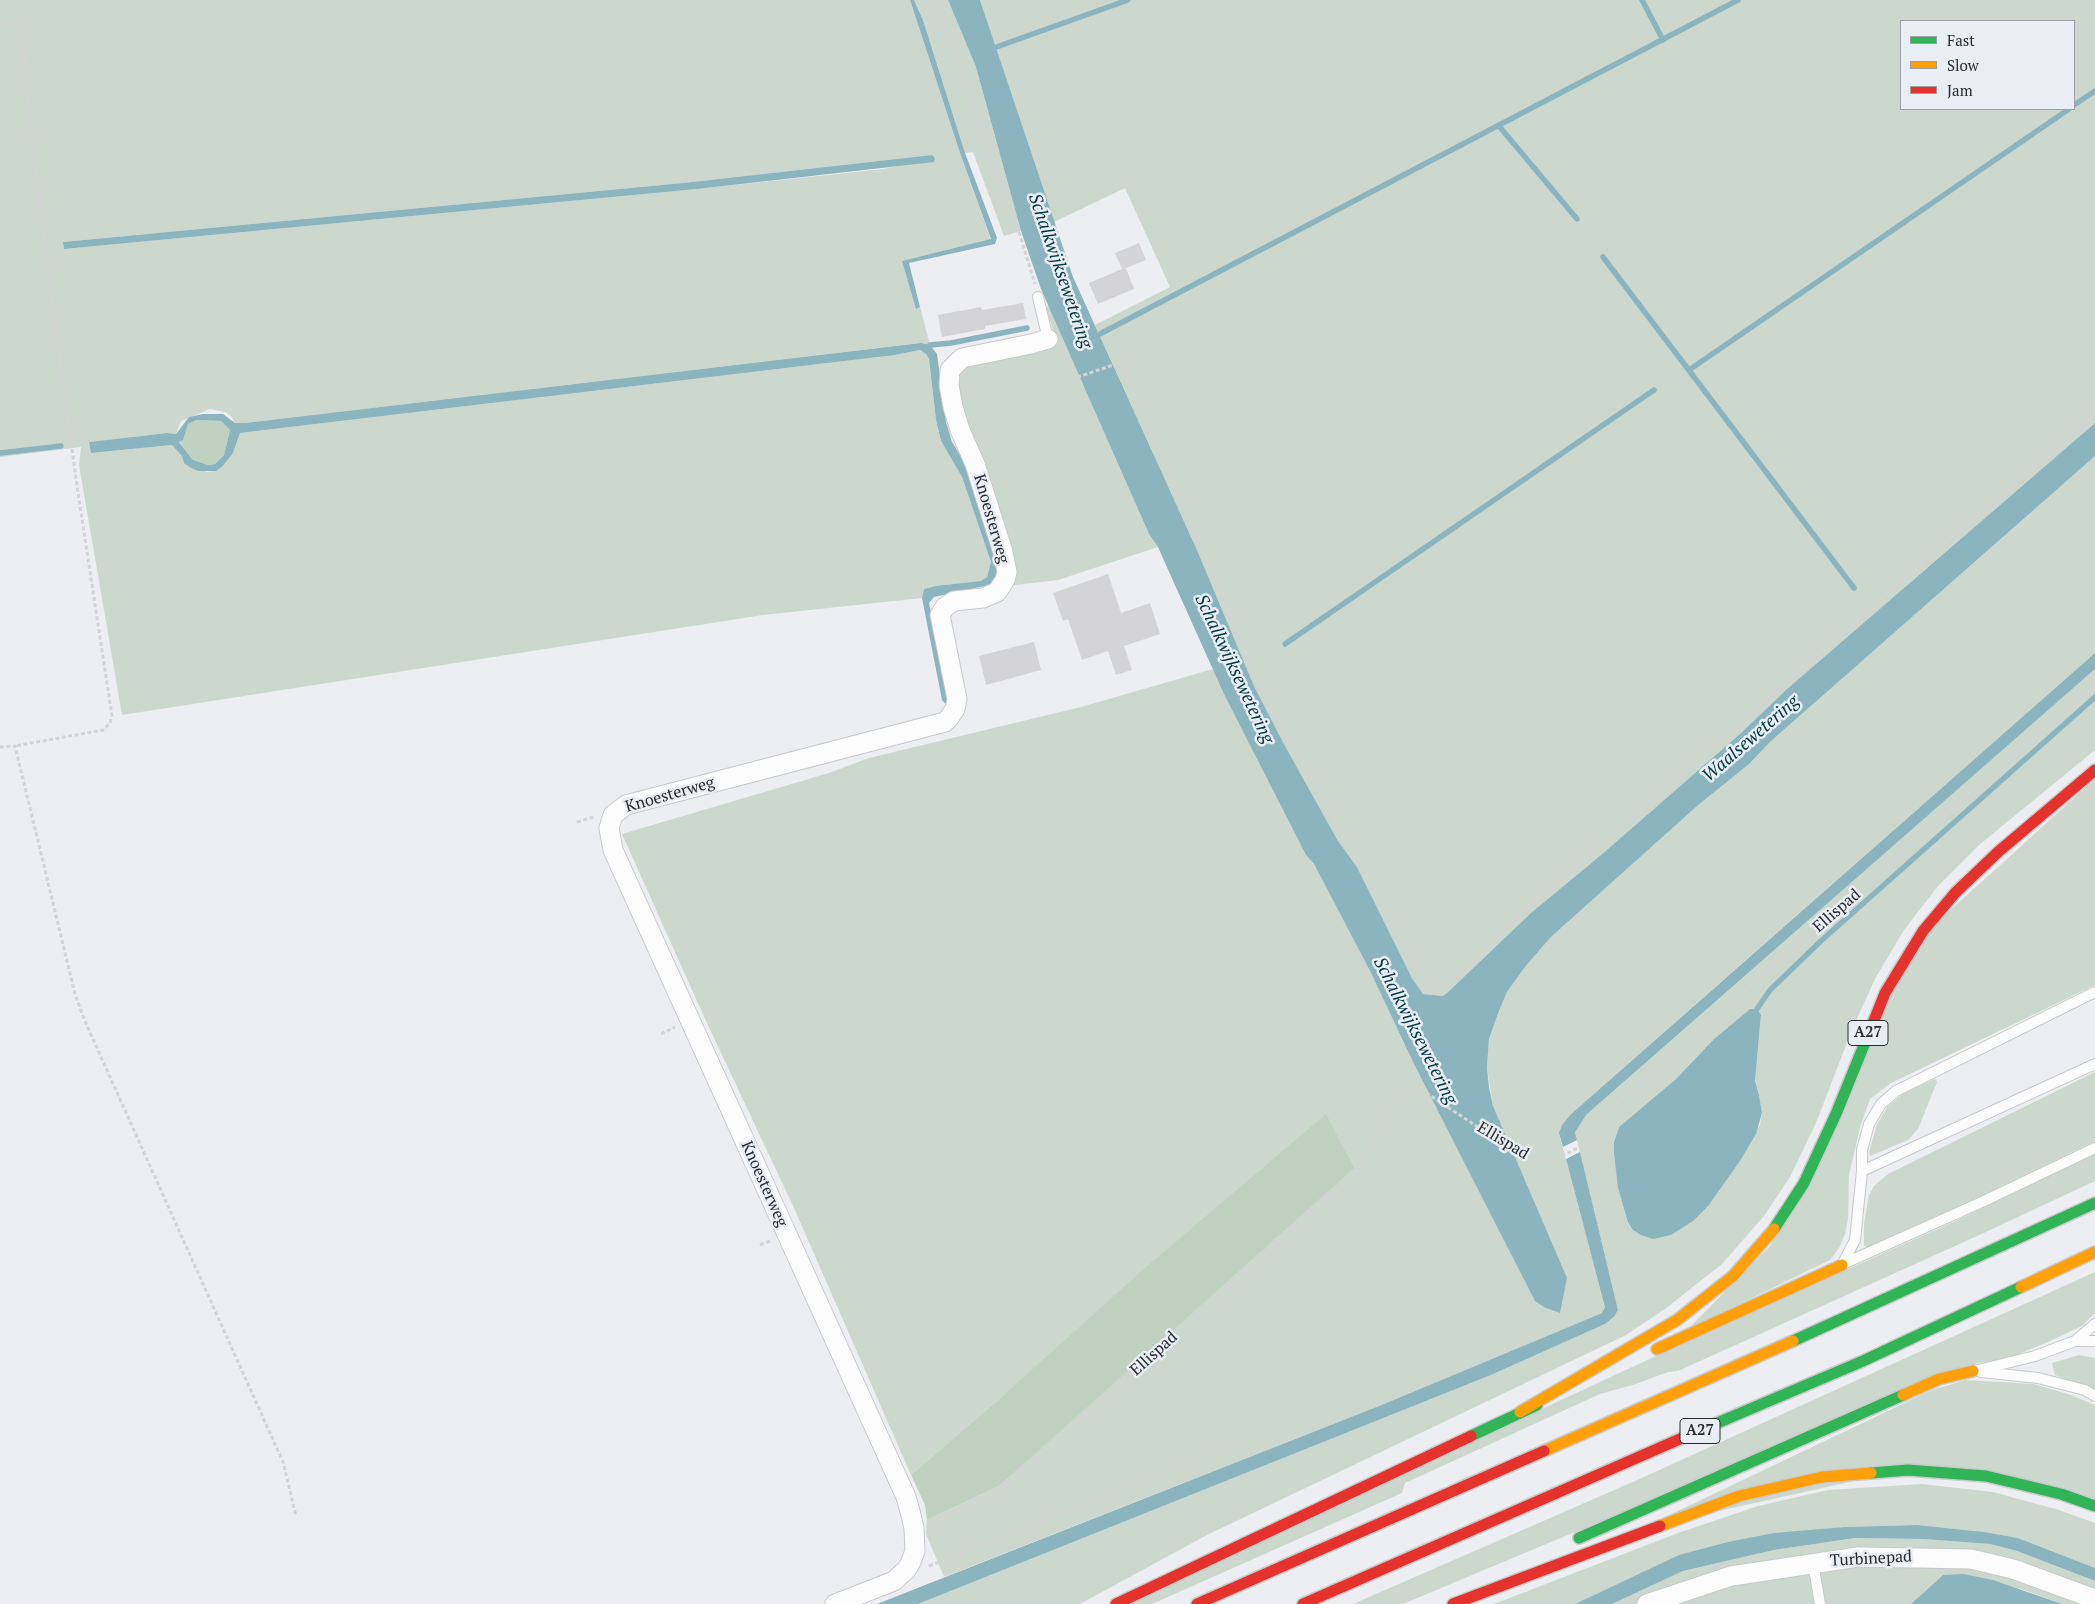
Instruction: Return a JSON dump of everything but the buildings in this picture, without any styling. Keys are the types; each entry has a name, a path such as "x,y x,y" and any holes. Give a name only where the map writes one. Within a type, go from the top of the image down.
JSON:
{"highway":[{"name":"A27","path":"1520,1412 1677,1320 1738,1269 1773,1230 1804,1183 1836,1114 1885,993 1923,931 1955,893 1998,852 2095,770"},
{"path":"1197,1604 1817,1330 2095,1202"},
{"name":"A27","path":"1303,1604 1863,1361 2095,1252"},
{"path":"1642,1356 1842,1265"},
{"name":"A27","path":"1116,1604 1625,1364"},
{"path":"1568,1543 1939,1379 1973,1371"},
{"path":"1453,1604 1739,1496 1822,1477 1908,1470 1986,1476 2061,1494 2095,1506"},
{"path":"1444,1604 1515,1568"}],"street":[{"name":"Knoesterweg","path":"835,1604 894,1580 910,1564 915,1550 914,1528 906,1497 613,850 609,828 613,815 626,805 945,722 949,718 955,709 957,700 940,615 945,607 954,601 983,598 997,592 1002,586 1007,572 1004,552 981,481 953,407 949,385 950,370 962,358 1048,339"},
{"name":"Turbinepad","path":"1646,1604 1731,1576 1858,1557 1971,1558 2013,1569 2095,1599"}],"lane":[{"path":"1038,297 1048,339"},
{"path":"1842,1265 1855,1240 1862,1171 1862,1150 1869,1124 1881,1104 1896,1091 2095,992"},
{"path":"1862,1171 2095,1064"},
{"path":"1842,1265 1982,1202 2095,1148"},
{"path":"1973,1371 2035,1356 2075,1341 2095,1324"},
{"path":"2075,1341 2095,1341"},
{"path":"1973,1371 2038,1378 2085,1390 2095,1396"},
{"path":"1813,1563 1820,1604"}],"path":[{"path":"935,0 1020,235 1038,297"},
{"path":"0,22 24,21 27,96 45,250 77,486 112,716 110,723 103,730 0,748"},
{"path":"1048,339 1060,341 1074,376 1078,377 1119,363 1125,372 1192,524 1258,682 1418,967 1431,982 1446,982 1466,967 1514,919 2095,412"},
{"name":"Ellispad","path":"914,1528 969,1507 1006,1486 1351,1178 1361,1165 1386,1114 1398,1098 1412,1090 1426,1092 1519,1155 1536,1161 1564,1155 1580,1146 1592,1135 1601,1119 1614,1106 2095,683"},
{"path":"15,746 75,994 283,1462 296,1516"},
{"path":"921,1570 1248,1438"}],"shaded area":[{"path":"0,0 910,0 960,153 991,240 902,261 916,308 920,307 930,345 920,343 245,423 235,423 231,416 225,412 210,409 181,421 176,434 167,433 89,442 91,453 173,445 182,456 184,463 207,472 216,471 223,466 233,453 240,433 895,355 920,350 929,359 936,420 941,441 962,477 991,562 987,578 981,581 924,589 922,598 763,615 122,715 79,465 81,447 0,457","holes":["932,155 899,166 697,189 64,249 63,242 683,183"]},
{"path":"914,0 948,0 976,67 1021,231 1004,236 973,152 965,153 923,20"},
{"path":"980,0 2095,0 2095,423 1787,689 1741,733 1601,855 1532,912 1448,992 1443,996 1423,994 1412,978 1357,867 1338,841 1254,686 1197,550 1095,325 1170,287 1125,188 1054,222"},
{"path":"1049,304 1149,534 1158,547 1058,580 1006,586 965,437 955,373 967,363 1002,358 1058,344 1046,309"},
{"path":"2095,456 2095,653 1570,1115 1562,1125 1559,1134 1606,1308 1602,1313 1384,1404 944,1577 926,1534 927,1520 999,1486 1103,1391 1006,1393 911,1475 794,1208 706,1021 622,834 829,773 869,758 1081,707 1213,669 1306,855 1314,864 1370,971 1414,1064 1459,1151 1519,1168 1493,1106 1487,1067 1489,1039 1499,1011 1507,992 1525,967 1551,937 1696,807 1749,764 1770,742"},
{"path":"2095,669 2095,750 1979,845 1938,886 1904,930 1876,977 1853,1027 1816,1123 1790,1177 1764,1216 1722,1264 1665,1309 1626,1335 1207,1535 1080,1604 918,1604 1491,1375 1605,1324 1614,1317 1618,1310 1575,1132 1578,1123","holes":["1750,1009 1761,1015 1755,1081 1762,1113 1760,1125 1740,1161 1709,1205 1625,1208 1614,1142 1619,1127 1676,1079 1714,1039"]},
{"path":"2095,779 2095,985 1891,1083 1870,1099 1860,1127 1849,1175 1848,1219 1845,1234 1839,1248 1830,1260 1688,1329 1770,1246 1894,989 1934,925"},
{"path":"2095,1072 2095,1141 1979,1197 1868,1247 1864,1246 1864,1224 1869,1195 1874,1186 1888,1174"},
{"path":"1935,1079 1937,1082 1918,1129 1908,1140 1870,1156 1869,1153 1876,1127 1887,1107 1904,1093"},
{"path":"2095,1153 2095,1181 1975,1237 1678,1371 1668,1372 1636,1384 1600,1394 1405,1483 1402,1493 1152,1604 1128,1604 1365,1491 1699,1336 1962,1218"},
{"path":"2095,1272 2095,1313 2082,1326 2048,1342 2009,1358 1978,1363 1403,1604 1353,1604 1635,1481"},
{"path":"2079,1355 2095,1358 2095,1390 2055,1375 2052,1363"},
{"path":"1966,1380 2034,1384 2071,1395 2095,1405 2095,1500 1926,1465 1642,1528 1932,1390"},
{"path":"1922,1484 1993,1492 2059,1510 2095,1523 2095,1568 2018,1538 1984,1532 1918,1525 1844,1527 1774,1534 1680,1555 1575,1604 1494,1604 1678,1533 1758,1506 1828,1490"},
{"path":"1855,1538 1923,1539 1990,1544 2017,1551 2095,1581 2095,1604 2062,1604 2021,1589 1943,1575 1911,1604 1612,1604 1683,1571 1774,1550"}],"green space":[{"path":"197,420 221,421 230,430 224,455 215,464 208,465 193,460 179,441 183,440 188,424"},
{"path":"1326,1114 1354,1168 999,1486 927,1520 925,1505 911,1475 1006,1393 1145,1268"}],"water":[{"path":"910,0 914,0 923,20 965,153 997,238 995,244 909,263 920,307 916,309 902,261 991,239 960,153"},
{"path":"948,0 980,0 1073,277 1197,550 1254,686 1338,841 1357,867 1412,978 1423,994 1443,996 1448,992 1532,912 1601,855 1741,733 1787,689 2095,423 2095,456 1770,742 1749,764 1696,807 1551,937 1525,967 1507,992 1489,1039 1487,1067 1489,1087 1493,1106 1567,1278 1560,1313 1544,1307 1535,1301 1414,1064 1370,971 1314,864 1306,855 1224,694 1158,547 1149,534 1041,289 1021,231 976,67"},
{"path":"932,155 935,158 934,162 697,189 64,249 63,242 683,183"},
{"path":"921,343 930,345 937,354 946,422 952,442 968,468 998,562 999,577 994,584 934,597 929,603 949,702 947,706 942,700 922,598 924,589 981,581 987,577 991,562 962,477 941,441 936,420 929,359 920,350 895,355 240,433 233,453 223,466 216,471 198,471 191,468 184,463 182,456 172,445 91,453 89,442 167,433 176,434 189,417 203,414 223,414 235,423","holes":["197,420 221,421 230,430 224,455 215,464 208,465 193,460 179,442 183,440 188,424"]},
{"path":"2095,653 2095,669 1586,1115 1575,1132 1577,1140 1563,1147 1559,1133 1562,1125 1570,1115"},
{"path":"1750,1009 1757,1009 1761,1015 1755,1081 1762,1113 1756,1134 1740,1161 1709,1205 1693,1221 1671,1235 1653,1239 1641,1235 1633,1230 1628,1222 1618,1188 1614,1142 1619,1127 1676,1079 1714,1039"},
{"path":"1580,1152 1618,1310 1614,1317 1605,1324 1491,1375 918,1604 877,1604 1384,1404 1602,1313 1605,1307 1566,1159"},
{"path":"1918,1525 1984,1532 2018,1538 2095,1568 2095,1581 2017,1551 1990,1544 1923,1539 1855,1538 1774,1550 1683,1571 1612,1604 1575,1604 1679,1555 1728,1542 1774,1533 1844,1527"},
{"path":"1964,1574 1993,1580 2062,1604 1911,1604 1943,1575"}],"waterway":[{"path":"988,50 1128,0"},
{"path":"1642,0 1663,40"},
{"name":"Schalkwijksewetering","path":"1094,337 1738,0"},
{"path":"2075,104 2095,91"},
{"path":"1689,370 2068,110"},
{"path":"1499,126 1577,219"},
{"path":"1603,257 1854,588"},
{"path":"930,345 951,343 1027,328"},
{"path":"1285,644 1654,390"},
{"path":"0,453 61,446"},
{"path":"1757,1009 1770,990 1822,940 2095,697"}],"traffic: fast":[{"path":"1774,1229 1804,1183 1836,1114 1873,1023"},
{"path":"1793,1341 2095,1203"},
{"path":"1689,1435 1863,1361 2021,1287"},
{"path":"1579,1538 1903,1395"},
{"path":"1471,1436 1537,1405"},
{"path":"1871,1473 1908,1470 1986,1476 2061,1494 2095,1506"}],"traffic: slow":[{"path":"1520,1412 1677,1320 1733,1276 1774,1229"},
{"path":"2021,1287 2095,1252"},
{"path":"1657,1349 1842,1265"},
{"path":"1544,1451 1793,1341"},
{"path":"1903,1395 1939,1379 1973,1371"},
{"path":"1660,1526 1739,1496 1822,1477 1871,1473"}],"traffic: jam":[{"path":"1873,1023 1885,993 1923,931 1955,893 1998,852 2095,770"},
{"path":"1303,1604 1689,1435"},
{"path":"1116,1604 1471,1436"},
{"path":"1197,1604 1544,1451"},
{"path":"1453,1604 1660,1526"}],"water label":[{"name":"Waalsewetering","path":"1751,739"}]}
